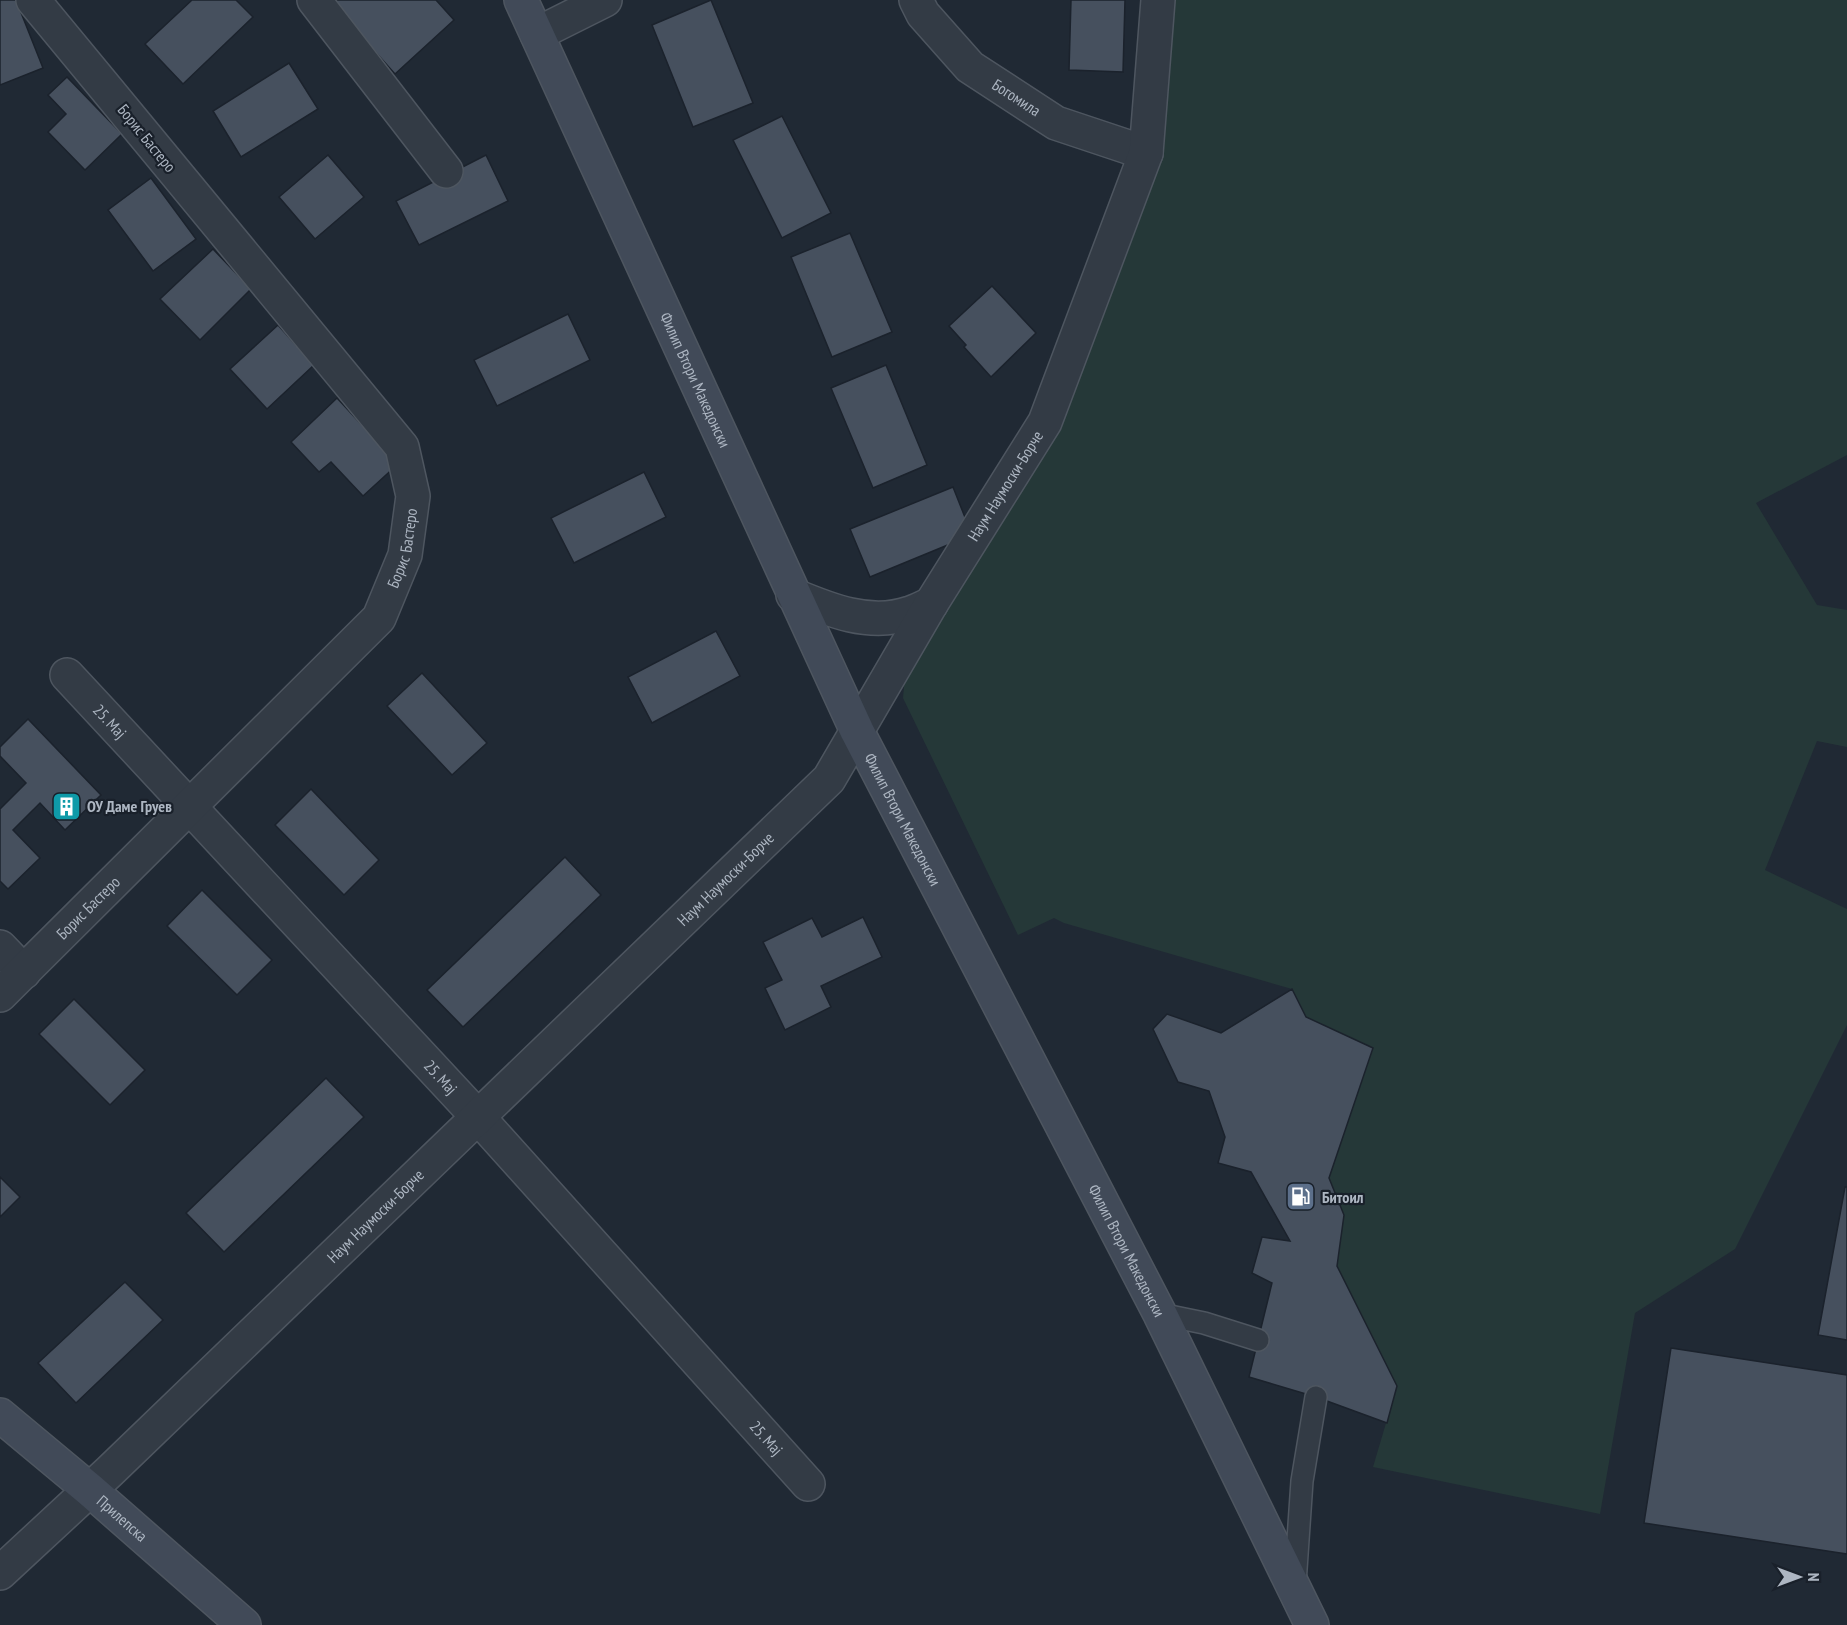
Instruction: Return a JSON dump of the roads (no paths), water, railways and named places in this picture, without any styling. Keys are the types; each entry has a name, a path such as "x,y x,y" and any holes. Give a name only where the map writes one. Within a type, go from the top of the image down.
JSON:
{"main road":[{"name":"Филип Втори Македонски","path":"521,0 857,730 1160,1314 1312,1625"},
{"name":"Прилепска","path":"0,1415 90,1490 244,1625"}],"street":[{"name":"Борис Бастеро","path":"0,995 379,618 405,555 413,496 402,447 33,0"},
{"path":"314,0 446,171"},
{"path":"537,34 604,0"},
{"name":"Богомила","path":"916,0 923,14 970,67 1056,123 1146,153"},
{"name":"Наум Наумоски-Борче","path":"0,1573 90,1490 829,778 931,603 1045,422 1146,153 1158,0"},
{"path":"793,595 835,612 886,618 909,614 931,603"},
{"name":"25. Мај","path":"67,675 478,1117 808,1484"},
{"path":"0,947 24,972"}],"lane":[{"path":"1160,1314 1204,1323 1258,1340"},
{"path":"1295,1587 1302,1481 1316,1397"}],"place":[{"name":"ОУ Даме Груев","path":"66,806"},
{"name":"Битоил","path":"1301,1197"}]}
